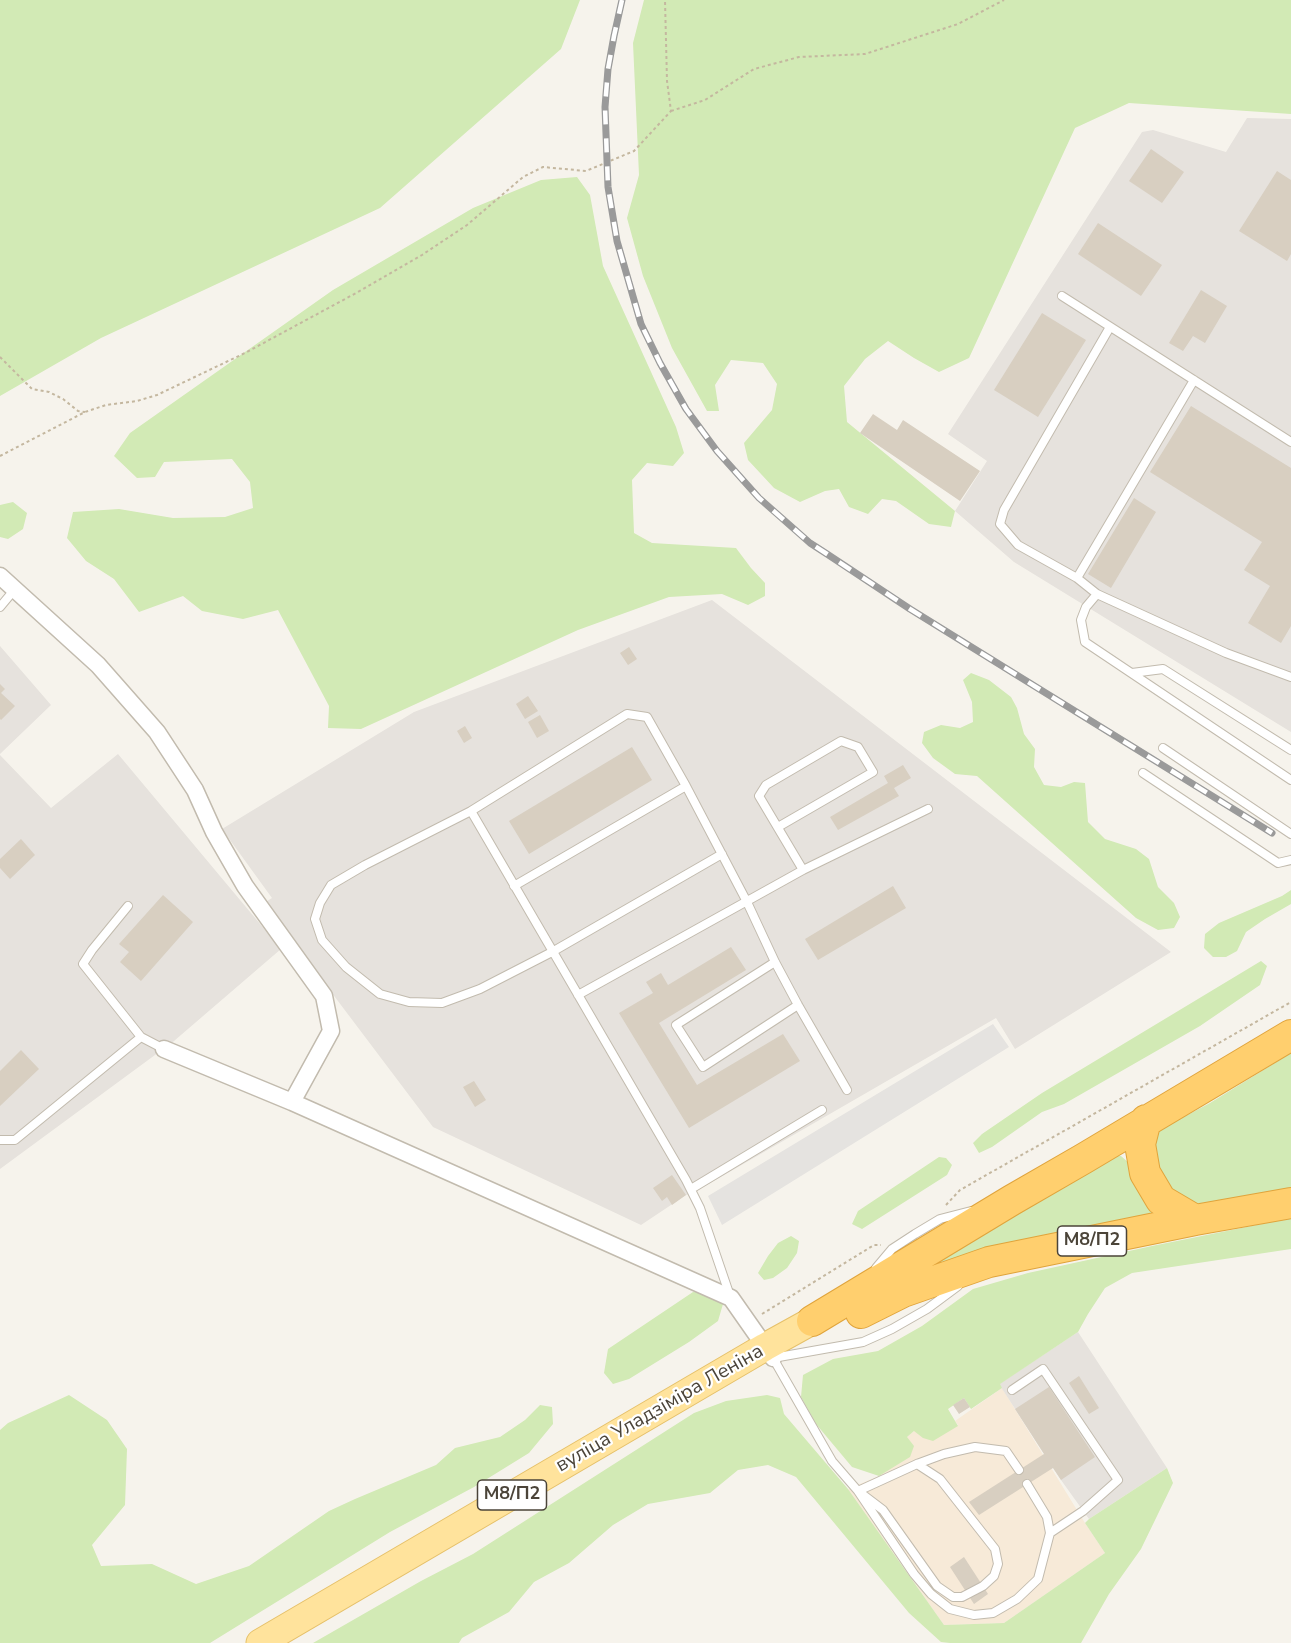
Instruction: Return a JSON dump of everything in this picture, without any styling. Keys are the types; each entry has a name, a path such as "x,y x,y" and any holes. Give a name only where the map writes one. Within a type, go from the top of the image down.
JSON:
{"highway":[{"name":"М8/П2","path":"816,1329 849,1299 1291,1035"},
{"path":"1146,1120 1140,1144 1145,1173 1161,1200 1195,1220"},
{"name":"М8/П2","path":"816,1329 903,1292 989,1262 1291,1203"}],"main road":[{"name":"вуліца Уладзіміра Леніна","path":"260,1643 769,1353 816,1329"},
{"name":"вуліца Уладзіміра Леніна","path":"277,1643 769,1353"}],"street":[{"path":"0,576 98,665 157,732 195,790 214,831 245,885 324,996 332,1031 292,1102"},
{"path":"164,1049 292,1102 731,1298 769,1353"}],"lane":[{"path":"1062,296 1291,442"},
{"path":"1110,327 1004,510 1000,524 1018,545 1077,578 1097,594 1226,653 1291,677"},
{"path":"1077,578 1194,380"},
{"path":"0,608 15,589"},
{"path":"1097,594 1086,607 1081,620 1085,642 1291,780"},
{"path":"1132,674 1163,669 1291,750"},
{"path":"722,854 552,952 480,989 442,1003 410,1002 380,994 345,967 322,940 315,918 320,903 332,885 364,865 471,811 627,714 647,717 722,854 798,1005 847,1090"},
{"path":"778,827 873,772 858,747 841,741 766,785 759,796 803,870"},
{"path":"1163,748 1291,834"},
{"path":"1143,773 1278,863 1291,860"},
{"path":"514,886 686,786"},
{"path":"578,995 803,870 928,809"},
{"path":"471,811 691,1189 700,1208 731,1298"},
{"path":"128,906 83,964 141,1036 164,1049"},
{"path":"775,962 676,1025 702,1066 798,1005"},
{"path":"0,1140 15,1140 141,1036"},
{"path":"691,1189 822,1110"},
{"path":"989,1262 927,1310 863,1342 769,1353 832,1461 858,1491 914,1574 931,1594 950,1609 974,1616 993,1613 1017,1599 1038,1579 1050,1533 1047,1518 1027,1484"},
{"path":"1012,1390 1043,1369 1118,1480 1083,1511 1050,1533"},
{"path":"858,1491 917,1464 944,1454 975,1447 1006,1451 1019,1470"},
{"path":"858,1491 883,1509 937,1586 953,1597 962,1597 983,1586 994,1576 998,1564 994,1549 940,1479 917,1464"}],"path":[{"path":"665,0 667,81 671,111"},
{"path":"0,456 85,412 106,405 157,396 245,353 422,255 467,225 523,177 543,167 586,171 634,151 671,111 705,100 754,69 799,57 865,54 958,24 1004,0"},
{"path":"0,357 32,388 49,392 63,399 78,411 85,412"},
{"path":"945,1206 960,1190 1291,1002"},
{"path":"748,1322 874,1245 882,1245"}],"shaded area":[{"path":"1247,118 1291,119 1291,732 1014,562 955,511 987,461 948,434 1142,132 1153,130 1226,152"},
{"path":"712,600 1171,952 1015,1049 996,1018 686,1195 641,1225 433,1127 264,903 272,898 222,829 414,712"},
{"path":"0,646 51,705 0,754"},
{"path":"118,754 281,949 174,1041 0,1169 0,755 51,808"},
{"path":"993,1024 1009,1047 722,1225 708,1196"},
{"path":"1078,1332 1167,1468 1089,1519 999,1384"},
{"path":"1002,1388 1105,1553 1004,1623 944,1625 848,1489 879,1476 907,1437 914,1431 958,1425 955,1421"}],"green space":[{"path":"0,0 580,0 561,49 380,208 101,338 0,396"},
{"path":"644,0 1291,0 1291,114 1129,103 1075,128 969,358 939,372 888,341 865,359 844,386 847,422 955,511 951,527 929,524 896,501 882,499 868,514 849,507 839,489 825,491 800,502 774,488 748,460 744,443 772,410 777,384 763,363 731,360 715,385 719,411 707,411 672,348 643,276 627,218 639,175 633,43"},
{"path":"577,177 590,195 603,266 676,427 684,453 673,466 647,463 632,480 634,533 652,543 736,548 765,583 765,596 748,605 722,594 669,597 578,630 361,729 328,728 329,706 278,610 243,619 202,611 183,596 139,612 114,579 86,561 67,538 73,512 119,509 173,518 225,517 253,508 250,482 232,459 164,462 155,477 137,478 114,456 130,433 333,290 473,208 541,180"},
{"path":"13,502 27,513 23,529 8,539 0,537 0,505"},
{"path":"971,673 989,680 1011,697 1017,708 1024,734 1035,749 1034,767 1044,785 1061,787 1074,782 1085,783 1088,822 1105,839 1136,849 1149,859 1158,887 1174,903 1180,917 1174,928 1158,930 1136,918 977,776 955,774 933,758 922,743 924,732 941,725 960,728 973,722 972,702 963,680"},
{"path":"1291,890 1291,904 1246,932 1237,951 1226,957 1213,957 1204,948 1205,934 1219,923"},
{"path":"1261,961 1267,966 1260,985 1200,1026 1064,1104 1042,1112 992,1147 979,1153 973,1143 982,1134 1042,1093"},
{"path":"1291,1053 1291,1190 1196,1205 1174,1198 1149,1148 1154,1134 1210,1103"},
{"path":"1107,1156 1121,1156 1129,1163 1157,1215 896,1281"},
{"path":"939,1157 946,1158 952,1165 947,1175 862,1229 852,1224 858,1211"},
{"path":"1291,1218 1291,1249 1132,1273 1105,1288 1078,1332 1000,1384 1002,1388 971,1409 964,1398 948,1409 958,1426 933,1441 923,1438 914,1431 907,1437 914,1446 910,1457 879,1476 852,1467 816,1424 801,1397 803,1375 833,1359 878,1351 922,1326 973,1289 1028,1273"},
{"path":"791,1236 799,1241 797,1253 787,1268 773,1278 764,1280 758,1273 768,1256 778,1243"},
{"path":"693,1292 713,1293 723,1304 718,1321 629,1379 613,1384 604,1373 608,1349"},
{"path":"69,1395 107,1420 127,1449 125,1505 92,1545 101,1566 152,1564 196,1584 249,1566 329,1511 436,1465 455,1448 500,1437 525,1420 540,1405 552,1407 553,1424 529,1453 474,1487 390,1532 210,1643 0,1643 0,1430 8,1423"},
{"path":"767,1395 780,1398 784,1414 848,1489 944,1625 1004,1623 1105,1553 1085,1523 1089,1519 1167,1468 1173,1483 1141,1549 1109,1594 1081,1643 941,1642 909,1613 796,1477 768,1465 738,1470 710,1493 648,1504 613,1525 569,1563 534,1582 509,1612 462,1638 459,1643 313,1643 473,1554 694,1413 726,1401"}],"building":[{"path":"1151,149 1184,172 1162,203 1129,181"},
{"path":"1277,171 1291,180 1291,254 1287,261 1239,231"},
{"path":"1098,223 1162,265 1141,296 1078,254"},
{"path":"1201,290 1227,306 1205,343 1193,336 1183,351 1169,343"},
{"path":"1042,313 1086,340 1038,417 994,390"},
{"path":"1191,406 1291,468 1291,626 1281,643 1248,623 1270,586 1244,570 1262,542 1150,472"},
{"path":"873,414 897,430 903,420 980,471 960,501 860,433"},
{"path":"1134,498 1156,512 1111,588 1088,574"},
{"path":"629,647 637,659 628,665 620,653"},
{"path":"0,684 5,689 1,693 15,706 1,720 0,719"},
{"path":"528,696 538,711 525,719 516,704"},
{"path":"540,715 549,731 537,738 528,722"},
{"path":"465,726 472,738 464,743 457,731"},
{"path":"632,747 652,780 529,854 509,821"},
{"path":"903,765 911,778 894,788 899,796 838,830 830,817 888,783 884,776"},
{"path":"21,839 35,855 10,879 0,868 0,859"},
{"path":"893,886 906,908 818,960 805,939"},
{"path":"163,895 193,922 141,981 120,962 129,952 119,944"},
{"path":"731,947 746,970 659,1023 697,1085 783,1034 800,1061 689,1128 619,1013 653,993 646,982 661,973 668,985"},
{"path":"21,1050 39,1069 0,1106 0,1071"},
{"path":"474,1081 486,1100 475,1107 463,1087"},
{"path":"672,1175 686,1195 672,1205 667,1197 662,1201 653,1188"},
{"path":"1079,1376 1099,1408 1089,1414 1069,1383"},
{"path":"1049,1387 1095,1457 1061,1480 1053,1468 979,1515 969,1502 1044,1454 1015,1409"},
{"path":"964,1398 970,1407 959,1414 953,1405"},
{"path":"964,1557 988,1594 974,1604 950,1567"}],"railway":[{"path":"622,0 608,69 605,107 608,187 617,241 641,324 686,409 717,451 759,498 810,543 910,609 1272,833"}]}
